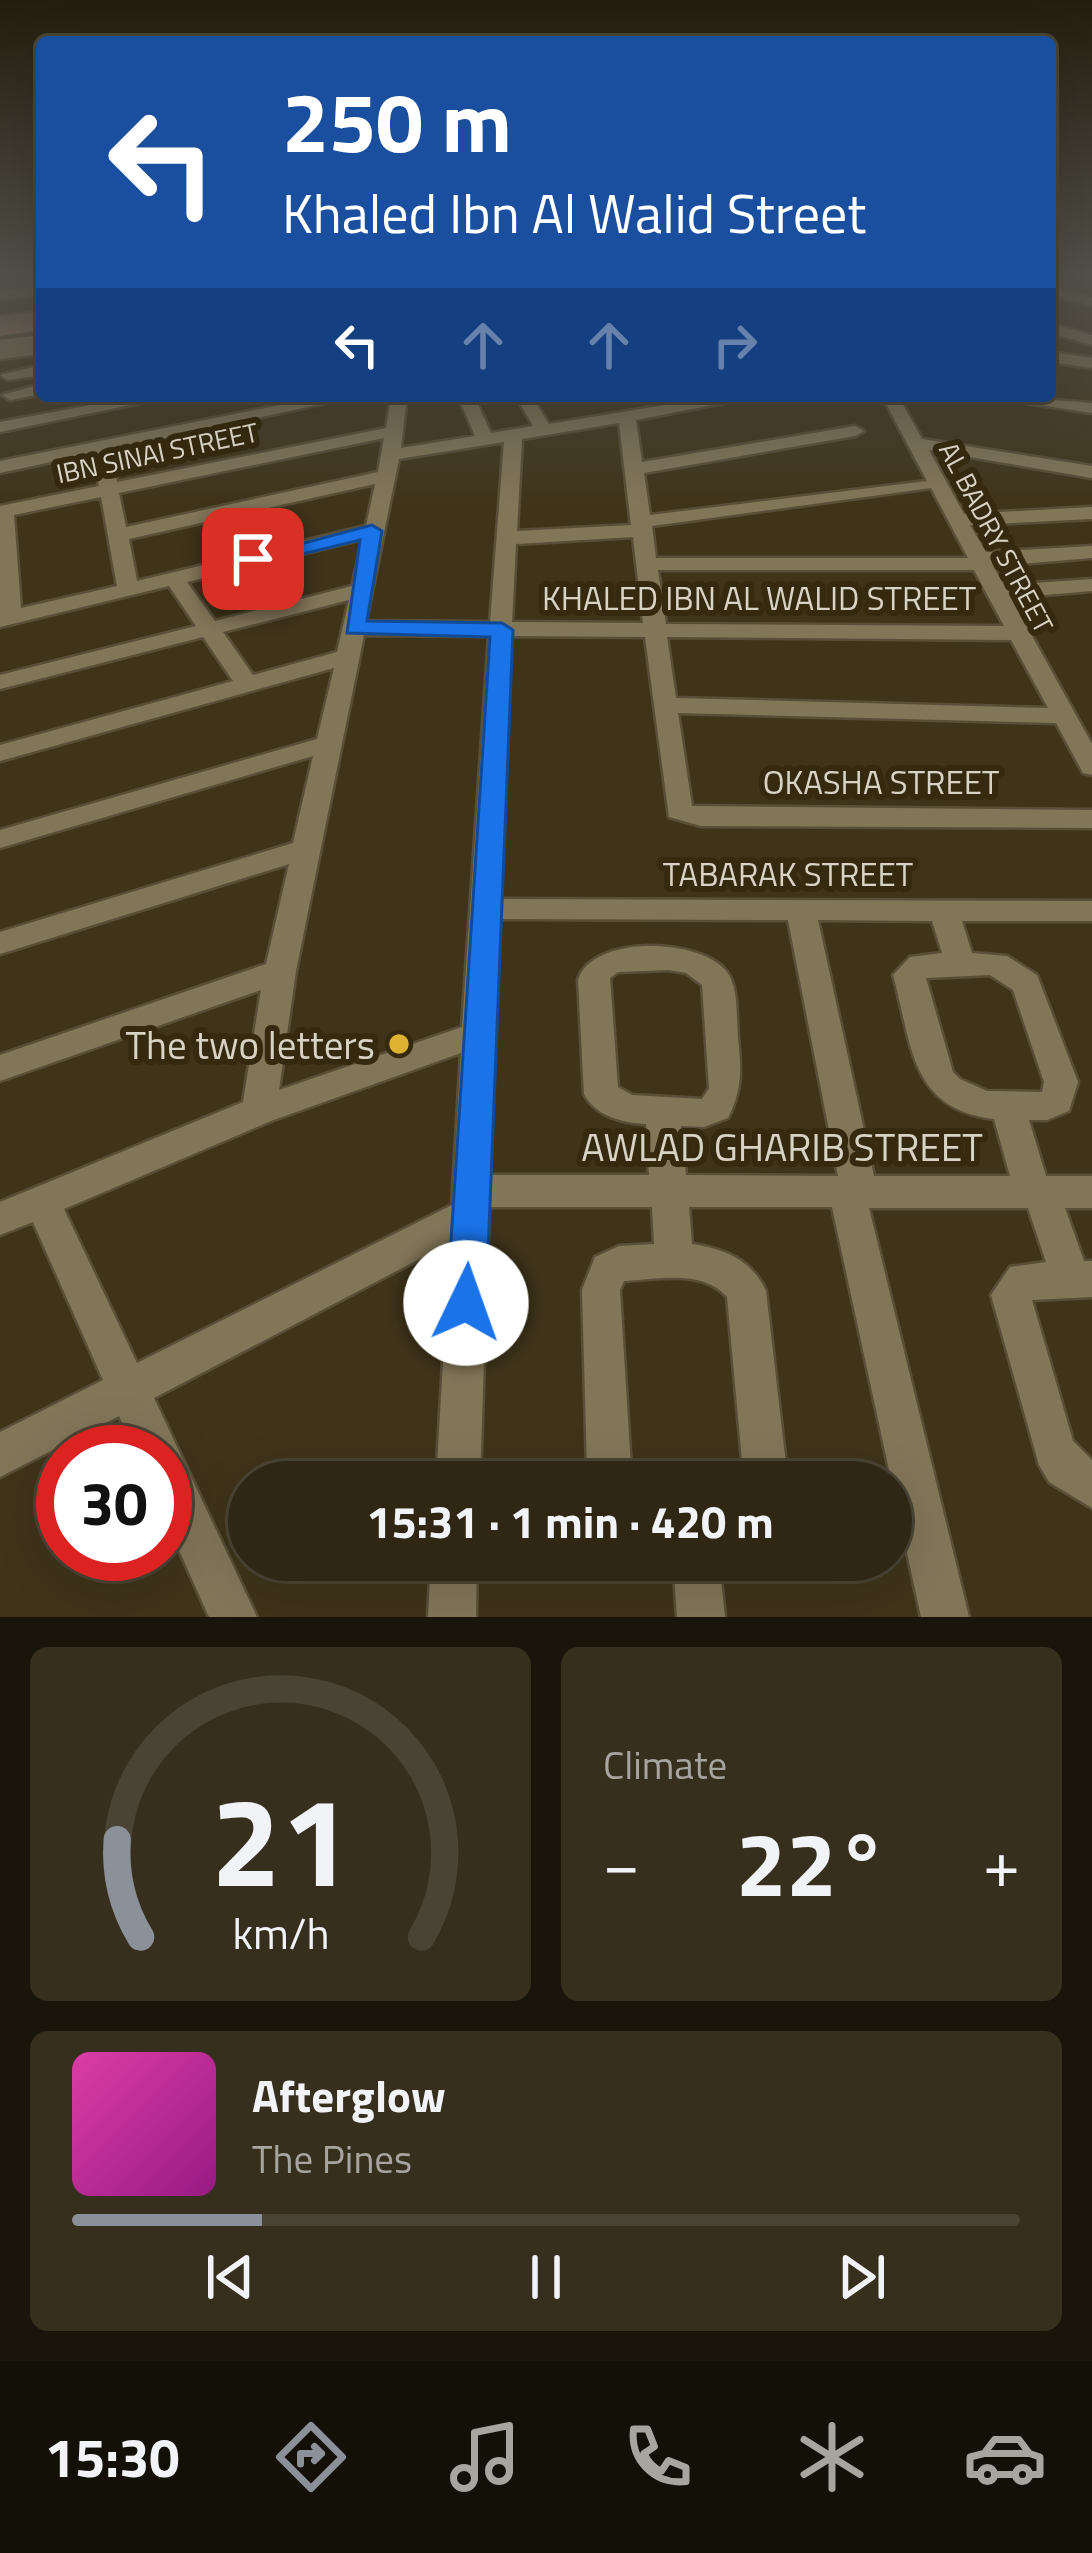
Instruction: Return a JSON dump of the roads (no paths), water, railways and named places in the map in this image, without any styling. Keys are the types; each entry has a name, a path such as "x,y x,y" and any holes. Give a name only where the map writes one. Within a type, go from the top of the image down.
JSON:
{"street":[{"path":"1056,358 1092,363"},
{"path":"8,375 36,370"},
{"path":"10,395 36,389"},
{"path":"1056,391 1092,396"},
{"path":"65,402 73,413"},
{"path":"0,427 115,402"},
{"path":"0,466 320,402"},
{"path":"259,1111 280,970 363,590 398,402"},
{"path":"469,402 486,441"},
{"path":"527,402 544,431"},
{"path":"585,402 600,422"},
{"path":"118,535 390,454 600,422 632,406 652,412 693,402"},
{"name":"AL BADRY STREET","path":"893,402 1092,766"},
{"path":"1052,402 1092,408"},
{"path":"632,406 640,526 664,705 1064,716"},
{"path":"634,469 855,431"},
{"path":"459,1461 484,909 513,436"},
{"path":"916,443 1092,472"},
{"path":"101,446 128,589"},
{"name":"IBN SINAI STREET","path":"2,512 109,489 390,454"},
{"path":"507,538 640,526 923,486"},
{"path":"2,512 5,619 372,531"},
{"path":"959,520 1092,513"},
{"path":"646,564 983,561 1092,552"},
{"path":"174,578 247,684"},
{"path":"998,592 1092,585"},
{"path":"0,682 363,590"},
{"name":"KHALED IBN AL WALID STREET","path":"355,628 1018,633"},
{"path":"0,753 349,656"},
{"name":"OKASHA STREET","path":"664,705 674,803 688,816 1092,819"},
{"path":"0,838 331,743"},
{"path":"0,944 307,848"},
{"name":"TABARAK STREET","path":"484,909 1092,911"},
{"path":"644,909 649,961"},
{"path":"801,910 853,1191 945,1617"},
{"path":"944,910 960,964"},
{"path":"612,961 649,961 692,961 717,982 724,1099 704,1113 612,1103 596,1082 596,972 612,961"},
{"path":"960,964 996,964 1026,983 1061,1082 1057,1101 1047,1106 959,1099 938,1078 909,975 922,965 960,964"},
{"path":"0,1068 280,970"},
{"path":"0,1219 259,1111 479,1034"},
{"path":"1007,1105 1037,1192 1081,1279 1024,1280 1011,1295 1054,1450 1064,1467 1092,1486"},
{"path":"662,1112 675,1263"},
{"name":"AWLAD GHARIB STREET","path":"471,1202 669,1191 1092,1192"},
{"path":"42,1202 145,1425"},
{"path":"0,1455 130,1393 471,1202"},
{"path":"608,1461 603,1278 619,1263 716,1263 739,1279 746,1291 764,1461"},
{"path":"192,1528 233,1617"},
{"path":"452,1617 453,1581"},
{"path":"698,1581 701,1617"}],"place":[{"name":"The two letters","path":"399,1044"}]}
